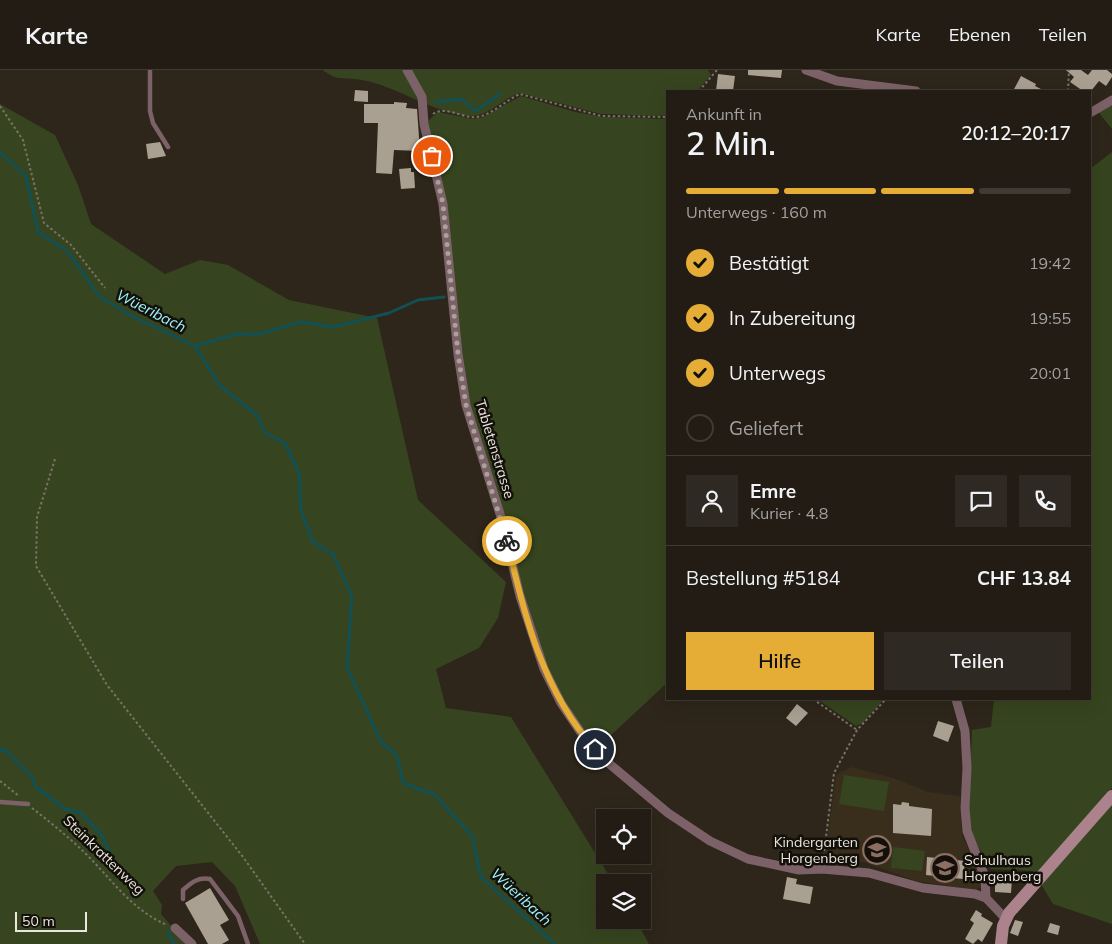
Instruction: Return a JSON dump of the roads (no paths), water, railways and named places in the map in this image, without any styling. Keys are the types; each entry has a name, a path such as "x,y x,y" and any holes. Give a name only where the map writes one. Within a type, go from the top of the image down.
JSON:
{"street":[{"name":"Tabletenstrasse","path":"407,70 422,97 424,124 443,204 458,354 466,405 500,514 520,596 544,669 561,703 584,737 606,761 668,813 710,841 748,858 774,866 798,870 822,869 869,873 923,888 974,894 986,898"},
{"path":"806,70 837,82 907,90"},
{"path":"1091,111 1112,100"},
{"path":"956,700 965,731 967,768 965,808 967,831 985,877 986,898 1005,918"},
{"path":"1001,944 1005,918 1112,796"},
{"path":"175,928 192,944"}],"lane":[{"path":"150,70 150,111 153,123 168,147"},
{"path":"0,802 28,804"},
{"path":"183,899 182,890 193,881 202,878 210,879 238,916 248,944"}],"waterway":[{"path":"436,102 462,99 475,111 500,94"},
{"name":"Wüeribach","path":"0,152 26,176 38,232 67,251 100,297 132,316 195,346 220,386 257,415 265,433 285,443 299,473 301,510 313,542 333,554 352,597 347,667 381,742 397,755 403,783 435,795 472,836 481,877 555,944"},
{"name":"Wüeribach","path":"195,346 240,333 255,335 302,322 333,327 389,313 418,300 444,297"},
{"path":"0,751 4,749 32,777 36,787 65,809 81,813 103,837 115,865 142,893"},
{"path":"168,932 174,944"}],"place":[{"name":"Kindergarten Horgenberg","path":"877,850"},
{"name":"Schulhaus Horgenberg","path":"945,868"}]}
